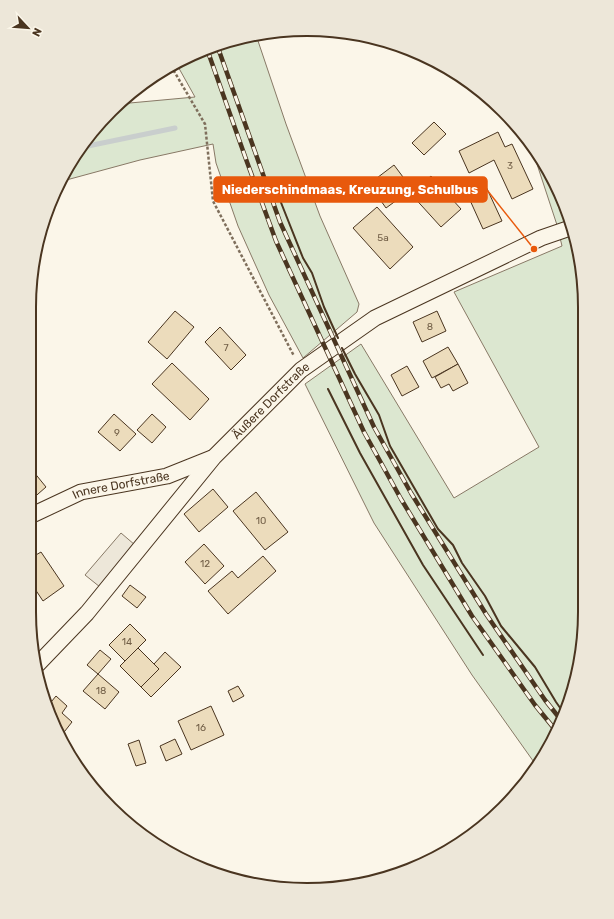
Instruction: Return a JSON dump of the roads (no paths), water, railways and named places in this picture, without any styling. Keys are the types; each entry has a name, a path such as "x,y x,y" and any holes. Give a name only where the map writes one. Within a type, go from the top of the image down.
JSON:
{"street":[{"name":"Äußere Dorfstraße","path":"40,661 87,613 214,457 301,370 375,318 541,238 567,229"},
{"name":"Innere Dorfstraße","path":"36,513 80,492 167,476 214,457"}],"waterway":[{"path":"89,146 175,128"}],"railway":[{"path":"219,50 280,222 374,427 411,493 486,614 545,700 557,715"},
{"path":"209,55 276,241 364,432 401,499 472,616 535,705 552,726"}],"place":[{"name":"Niederschindmaas, Kreuzung, Schulbus","path":"534,249"}]}
